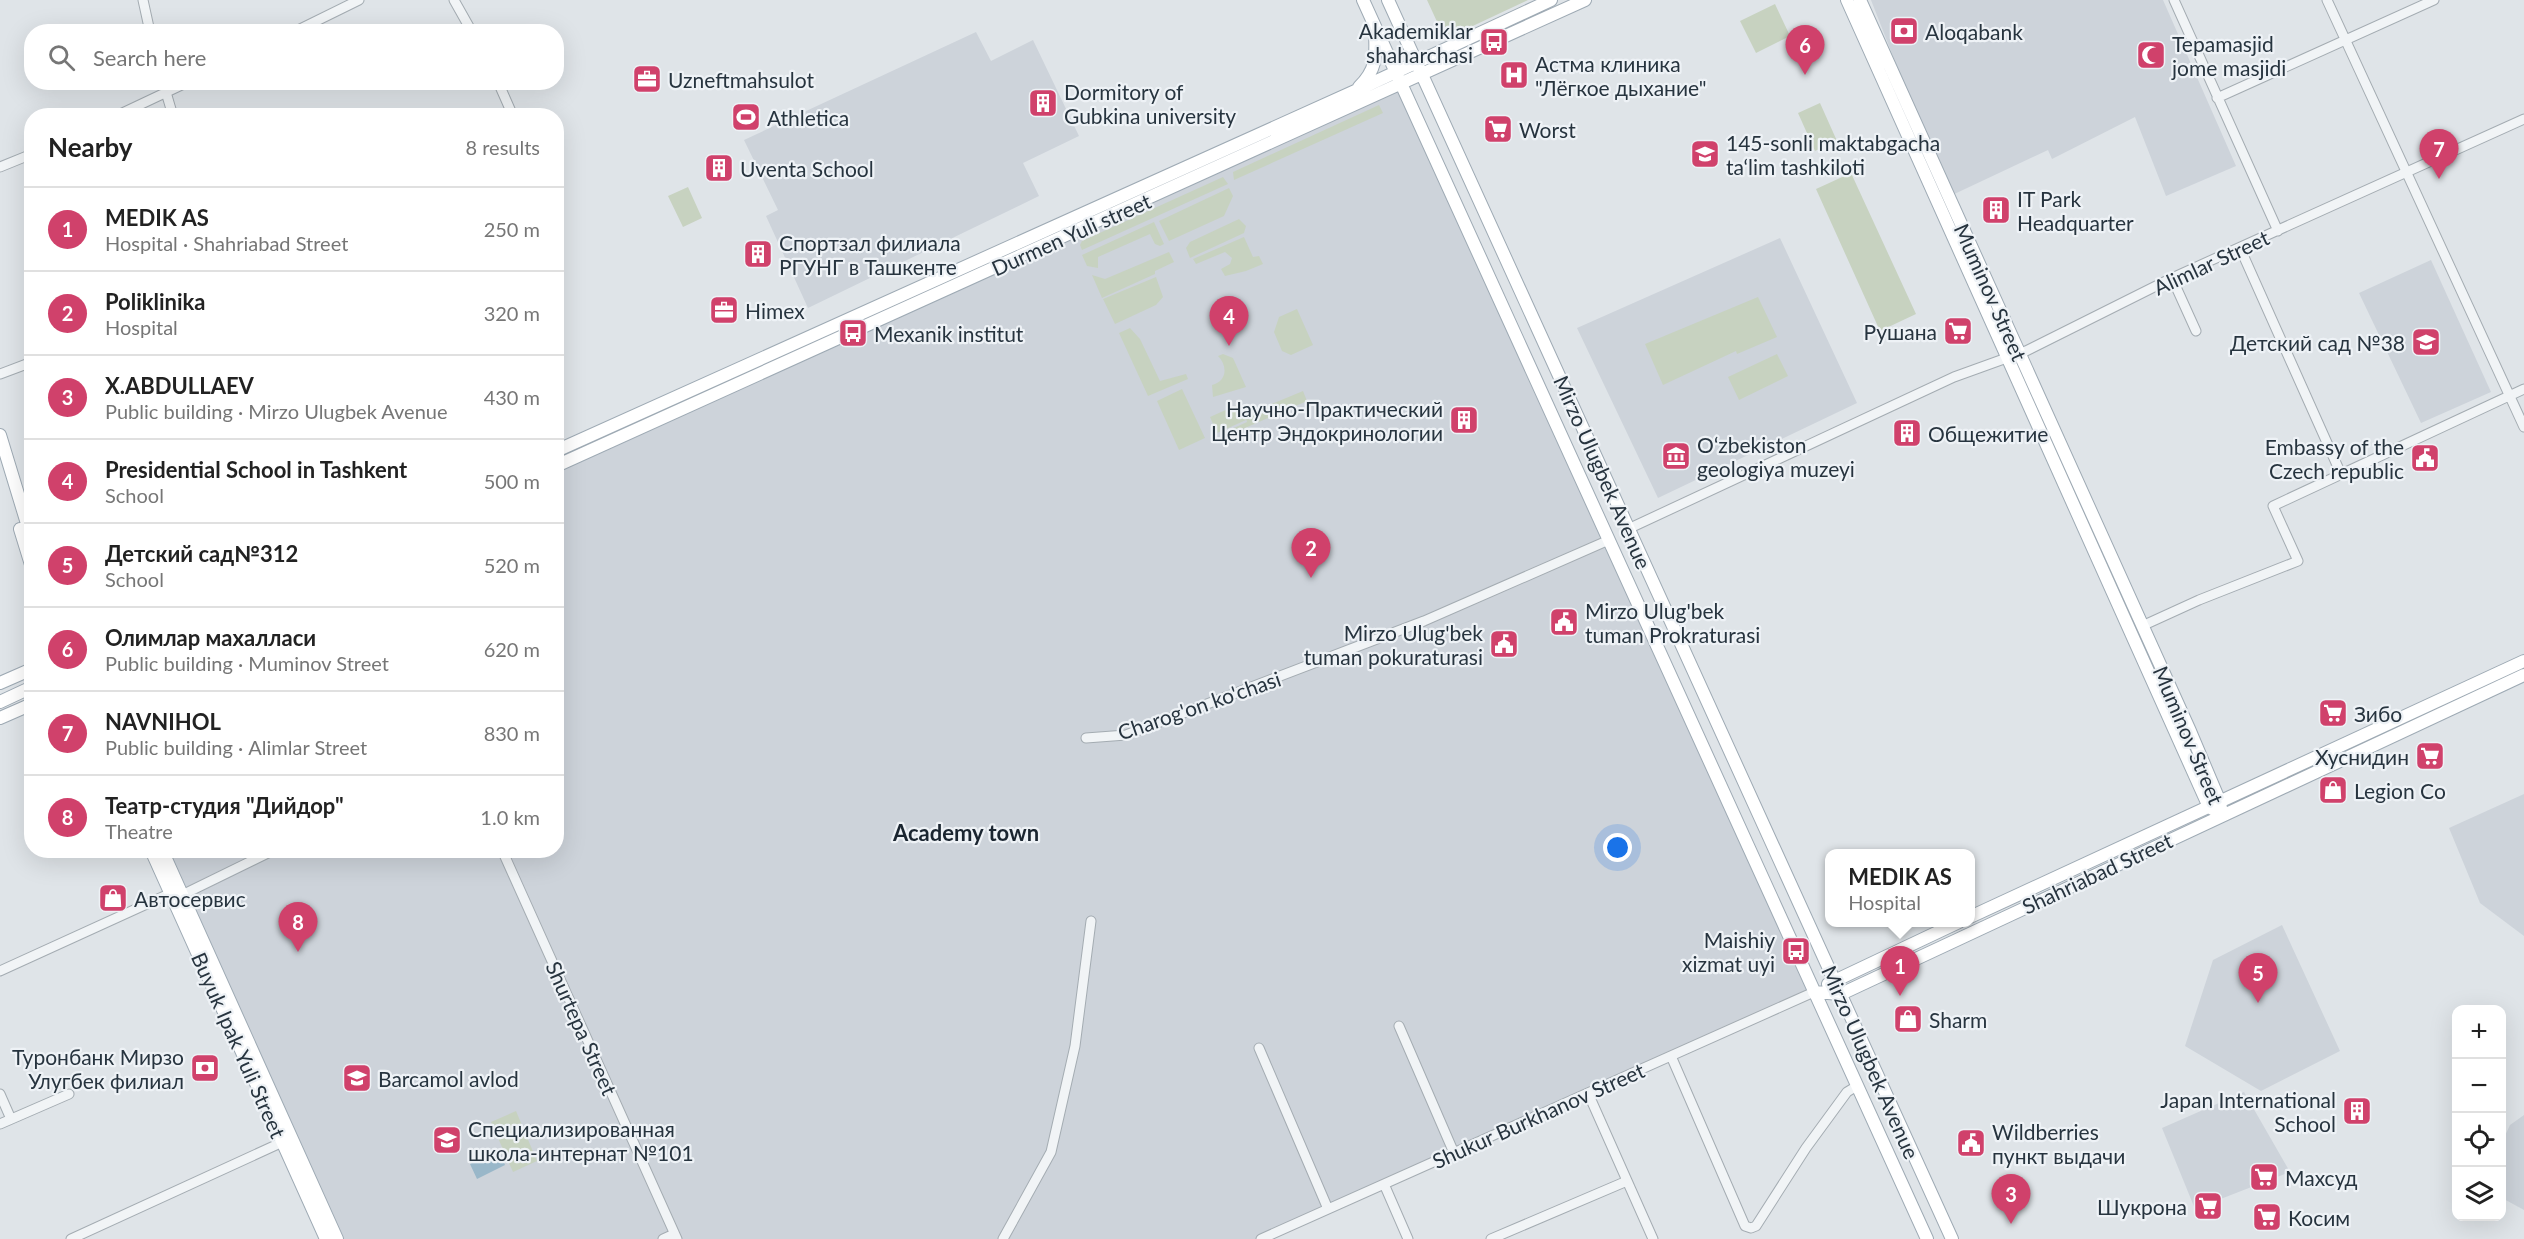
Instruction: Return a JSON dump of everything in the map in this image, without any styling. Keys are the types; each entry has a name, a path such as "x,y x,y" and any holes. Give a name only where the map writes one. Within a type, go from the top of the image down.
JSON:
{"main road":[{"name":"Mirzo Ulugbek Avenue","path":"1363,0 1857,1086 1922,1237"},
{"name":"Mirzo Ulugbek Avenue","path":"1388,0 1952,1239"},
{"name":"Durmen Yuli street","path":"564,447 1353,92 1551,0"},
{"name":"Durmen Yuli street","path":"564,462 1402,85 1585,0"},
{"name":"Muminov Street","path":"1847,0 2006,359 2222,815"},
{"name":"Muminov Street","path":"1860,0 2142,626 2215,804"},
{"path":"1353,92 1368,78 1374,66 1374,26"},
{"path":"1555,422 1576,413"},
{"path":"0,435 24,514"},
{"path":"0,465 24,542"},
{"path":"1661,655 1682,646"},
{"name":"Shahriabad Street","path":"1975,915 2524,661"},
{"path":"0,682 24,672"},
{"name":"Shahriabad Street","path":"1814,992 1841,994 2524,675"},
{"path":"0,702 24,691"},
{"path":"0,718 24,708"},
{"name":"Buyuk Ipak Yuli Street","path":"157,858 177,894"},
{"name":"Buyuk Ipak Yuli Street","path":"165,858 177,894 287,1140 336,1239"},
{"path":"1814,992 1834,980 1948,927"},
{"name":"Buyuk Ipak Yuli Street","path":"287,1140 326,1239"}],"street":[{"path":"143,0 148,24"},
{"path":"310,24 359,0"},
{"path":"454,0 468,24"},
{"path":"2174,0 2278,231"},
{"path":"2327,0 2524,428"},
{"path":"2217,98 2434,0"},
{"path":"165,90 171,108"},
{"path":"133,108 172,90"},
{"path":"502,90 509,108"},
{"name":"Аlimlar Street","path":"1628,528 1954,377 2019,354 2172,278 2524,119"},
{"path":"0,167 24,157"},
{"path":"2240,248 2341,474"},
{"path":"2172,278 2196,331"},
{"path":"0,374 24,365"},
{"path":"2142,626 2199,600 2298,561 2273,506 2524,389"},
{"name":"Charog'on ko'chasi","path":"1086,738 1126,735 1354,649 1609,540"},
{"path":"0,971 256,858"},
{"name":"Shurtepa Street","path":"506,858 676,1236"},
{"path":"1003,1239 1051,1152 1075,1046 1091,921"},
{"name":"Shukur Burkhanov Street","path":"1261,1239 1814,992"},
{"path":"1399,1026 1454,1153"},
{"path":"1260,1048 1328,1209"},
{"path":"1671,1056 1745,1226 1751,1228 1756,1226 1806,1148 1847,1092 1857,1086"},
{"path":"1588,1093 1653,1239"},
{"path":"0,1094 11,1119"},
{"path":"0,1124 69,1094"},
{"path":"71,1239 287,1140"},
{"path":"1491,1239 1627,1181"},
{"path":"1384,1184 1408,1239"},
{"path":"663,1239 676,1236"}],"shaded area":[{"path":"1871,0 2163,0 2236,166 2166,196 2135,117 2052,159 2048,150 1948,197"},
{"path":"976,32 991,61 1033,40 1079,136 1023,163 1039,196 808,308 766,216 778,210 744,140"},
{"path":"1402,85 1814,992 1261,1239 337,1239 165,858 564,858 564,463"},
{"path":"1780,238 1857,403 1658,498 1577,328"},
{"name":"Детский сад №38","path":"2431,260 2491,392 2421,423 2359,293"},
{"path":"2524,794 2524,936 2480,903 2449,828"},
{"path":"2282,925 2340,1051 2261,1091 2185,1046 2213,960"},
{"path":"2244,1092 2290,1172 2195,1209 2162,1128"},
{"path":"2524,1115 2524,1210 2506,1200 2506,1134 2510,1125"}],"green space":[{"path":"1427,0 1528,0 1445,39"},
{"path":"1775,4 1790,36 1756,53 1740,21"},
{"path":"1820,103 1837,141 1815,151 1798,113"},
{"path":"1379,105 1383,113 1234,180 1233,172"},
{"path":"1851,173 1916,314 1880,331 1816,189"},
{"path":"1223,177 1228,184 1082,250 1080,245 1082,241"},
{"path":"688,187 702,218 683,227 668,196"},
{"path":"1229,188 1233,196 1224,216 1169,241 1159,221"},
{"path":"1239,219 1246,226 1244,233 1190,258 1186,248 1190,242"},
{"path":"1154,222 1164,244 1160,246 1155,244 1150,234 1098,257 1098,268 1087,266 1082,255"},
{"path":"1244,237 1253,257 1259,256 1263,264 1225,276 1221,269 1230,264 1232,258 1225,252 1196,264 1193,259"},
{"path":"1169,252 1174,262 1155,271 1155,274 1102,298 1092,275 1105,279"},
{"path":"1156,277 1163,297 1156,305 1115,324 1103,299"},
{"path":"1758,297 1777,337 1737,354 1736,351 1663,385 1645,344"},
{"path":"1297,309 1313,345 1291,355 1282,351 1274,332 1279,317"},
{"path":"1130,328 1140,339 1160,381 1186,374 1188,379 1148,396 1119,333"},
{"path":"1223,354 1233,358 1246,387 1213,397 1212,385 1221,380 1224,373 1223,364 1218,356"},
{"path":"1777,354 1788,376 1739,400 1728,377"},
{"path":"1182,389 1205,438 1179,450 1157,401"},
{"path":"1303,391 1307,401 1229,435 1227,431 1247,422 1245,415"},
{"path":"1239,404 1246,420 1217,433 1210,417"},
{"path":"516,1111 537,1161 513,1172 491,1122"}],"water":[{"path":"498,1150 505,1165 477,1179 470,1164"}],"place":[{"name":"Aloqabank","path":"1904,31"},
{"name":"Akademiklar shaharchasi","path":"1494,42"},
{"name":"Tepamasjid jome masjidi","path":"2151,55"},
{"name":"Астма клиника \"Лёгкое дыхание\"","path":"1514,75"},
{"name":"Олимлар махалласи","path":"1805,75"},
{"name":"Uzneftmahsulot","path":"647,79"},
{"name":"Dormitory of Gubkina university","path":"1043,103"},
{"name":"Athletica","path":"746,117"},
{"name":"Worst","path":"1498,129"},
{"name":"145-sonli maktabgacha ta‘lim tashkiloti","path":"1705,154"},
{"name":"Uventa School","path":"719,168"},
{"name":"NAVNIHOL","path":"2439,179"},
{"name":"IT Park Headquarter","path":"1996,210"},
{"name":"Спортзал филиала РГУНГ в Ташкенте","path":"758,254"},
{"name":"Himex","path":"724,310"},
{"name":"Рушана","path":"1958,331"},
{"name":"Mexanik institut","path":"853,333"},
{"name":"Детский сад №38","path":"2426,342"},
{"name":"Presidential School in Tashkent","path":"1229,346"},
{"name":"Научно-Практический Центр Эндокринологии","path":"1464,420"},
{"name":"Общежитие","path":"1907,433"},
{"name":"Oʻzbekiston geologiya muzeyi","path":"1676,456"},
{"name":"Embassy of the Czech republic","path":"2425,458"},
{"name":"Poliklinika","path":"1311,578"},
{"name":"Mirzo Ulug'bek tuman Prokraturasi","path":"1564,622"},
{"name":"Mirzo Ulug'bek tuman pokuraturasi","path":"1504,644"},
{"name":"Зибо","path":"2333,713"},
{"name":"Хуснидин","path":"2430,756"},
{"name":"Legion Co","path":"2333,790"},
{"name":"Автосервис","path":"113,898"},
{"name":"Maishiy xizmat uyi","path":"1796,951"},
{"name":"Театр-студия \"Дийдор\"","path":"298,952"},
{"name":"MEDIK AS","path":"1900,996"},
{"name":"Детский сад№312","path":"2258,1003"},
{"name":"Sharm","path":"1908,1019"},
{"name":"Туронбанк Мирзо Улугбек филиал","path":"205,1068"},
{"name":"Barcamol avlod","path":"357,1078"},
{"name":"Japan International School","path":"2357,1111"},
{"name":"Специализированная школа-интернат №101","path":"447,1140"},
{"name":"Wildberries пункт выдачи","path":"1971,1143"},
{"name":"Махсуд","path":"2264,1177"},
{"name":"Шукрона","path":"2208,1206"},
{"name":"Косим","path":"2267,1217"},
{"name":"X.ABDULLAEV","path":"2011,1224"}],"district":[{"name":"Academy town","path":"966,832"}]}
